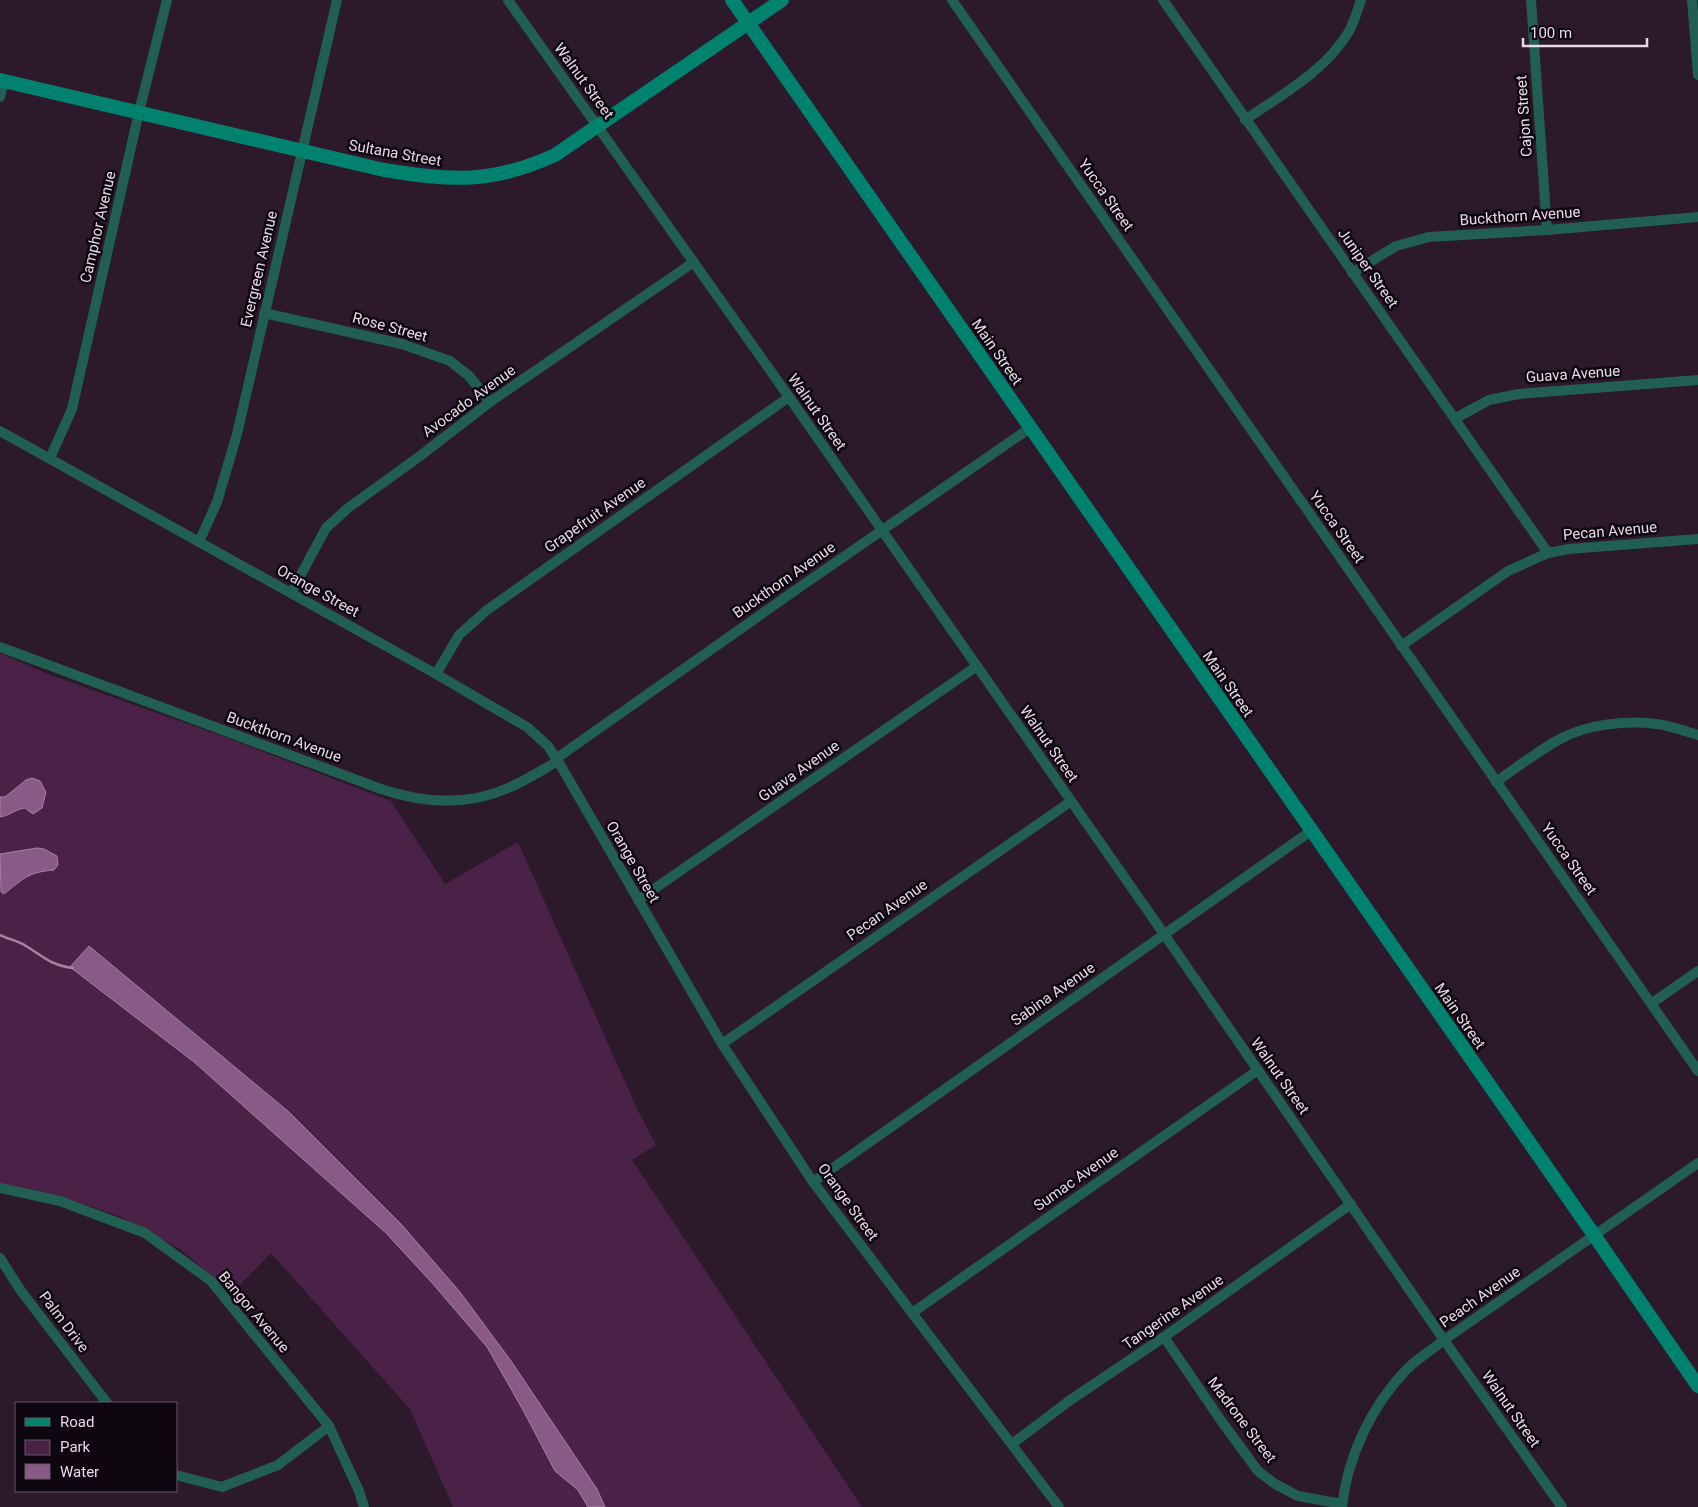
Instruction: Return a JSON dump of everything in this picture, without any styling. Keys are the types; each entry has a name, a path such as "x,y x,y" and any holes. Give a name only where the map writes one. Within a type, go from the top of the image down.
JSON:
{"main road":[{"name":"Main Street","path":"732,0 1698,1386"},
{"name":"Sultana Street","path":"2,80 384,170 421,176 468,179 493,176 536,164 555,155 782,0"}],"street":[{"name":"Camphor Avenue","path":"50,458 72,409 139,112 167,0"},
{"name":"Evergreen Avenue","path":"199,542 217,502 237,434 336,0"},
{"name":"Walnut Street","path":"508,0 789,397 1562,1507"},
{"name":"Yucca Street","path":"952,0 1698,1071"},
{"name":"Juniper Street","path":"1163,0 1352,273 1456,418 1548,553"},
{"path":"1245,120 1300,82 1333,55 1349,31 1361,0"},
{"name":"Cajon Street","path":"1531,0 1547,230"},
{"path":"1692,0 1696,14 1698,75"},
{"path":"0,97 2,80"},
{"name":"Buckthorn Avenue","path":"1352,273 1396,246 1429,237 1547,230 1698,217"},
{"name":"Avocado Avenue","path":"291,593 326,528 340,515 490,402 694,262"},
{"name":"Rose Street","path":"264,313 402,344 450,361 469,376 490,402"},
{"name":"Guava Avenue","path":"1456,418 1490,400 1519,394 1698,380"},
{"name":"Grapefruit Avenue","path":"436,674 459,635 487,610 789,397"},
{"name":"Buckthorn Avenue","path":"0,647 381,789 418,799 452,802 485,797 509,788 558,759 881,530 1030,428"},
{"name":"Orange Street","path":"0,431 436,674 527,727 548,746 558,759 722,1044 813,1182 1059,1507"},
{"name":"Pecan Avenue","path":"1401,646 1508,571 1548,553 1569,549 1698,539"},
{"name":"Guava Avenue","path":"638,900 977,666"},
{"path":"1496,782 1562,738 1593,728 1625,722 1658,724 1698,735"},
{"name":"Pecan Avenue","path":"722,1044 1070,802"},
{"name":"Sabina Avenue","path":"813,1182 1311,831"},
{"path":"1652,1003 1698,971"},
{"name":"Sumac Avenue","path":"912,1313 1258,1070"},
{"name":"Peach Avenue","path":"1342,1506 1350,1468 1365,1429 1382,1400 1408,1368 1444,1340 1698,1162"},
{"name":"Bangor Avenue","path":"0,1188 60,1201 145,1233 211,1282 329,1426 359,1491 364,1507"},
{"name":"Tangerine Avenue","path":"1012,1444 1069,1401 1164,1337 1351,1204"},
{"name":"Palm Drive","path":"0,1258 21,1291 106,1402"},
{"name":"Madrone Street","path":"1164,1337 1258,1471 1275,1484 1298,1496 1342,1506"},
{"path":"178,1476 222,1487 278,1465 329,1426"}],"green space":[{"path":"0,653 50,675 222,736 391,801 445,884 518,842 638,1111 656,1145 632,1160 862,1507 453,1507 410,1409 271,1253 232,1293 180,1249 119,1216 60,1196 0,1183"}],"water":[{"path":"32,778 40,781 46,792 42,808 33,814 25,808 0,817 0,797 5,797 26,780"},
{"path":"37,848 44,849 57,856 58,865 54,870 38,872 21,880 4,894 1,892 0,854"},
{"path":"89,946 289,1112 401,1224 460,1292 511,1361 597,1489 605,1507 588,1507 578,1490 555,1471 487,1347 386,1233 194,1062 70,967"}],"waterway":[{"path":"0,935 23,944 53,963 73,968"}]}
